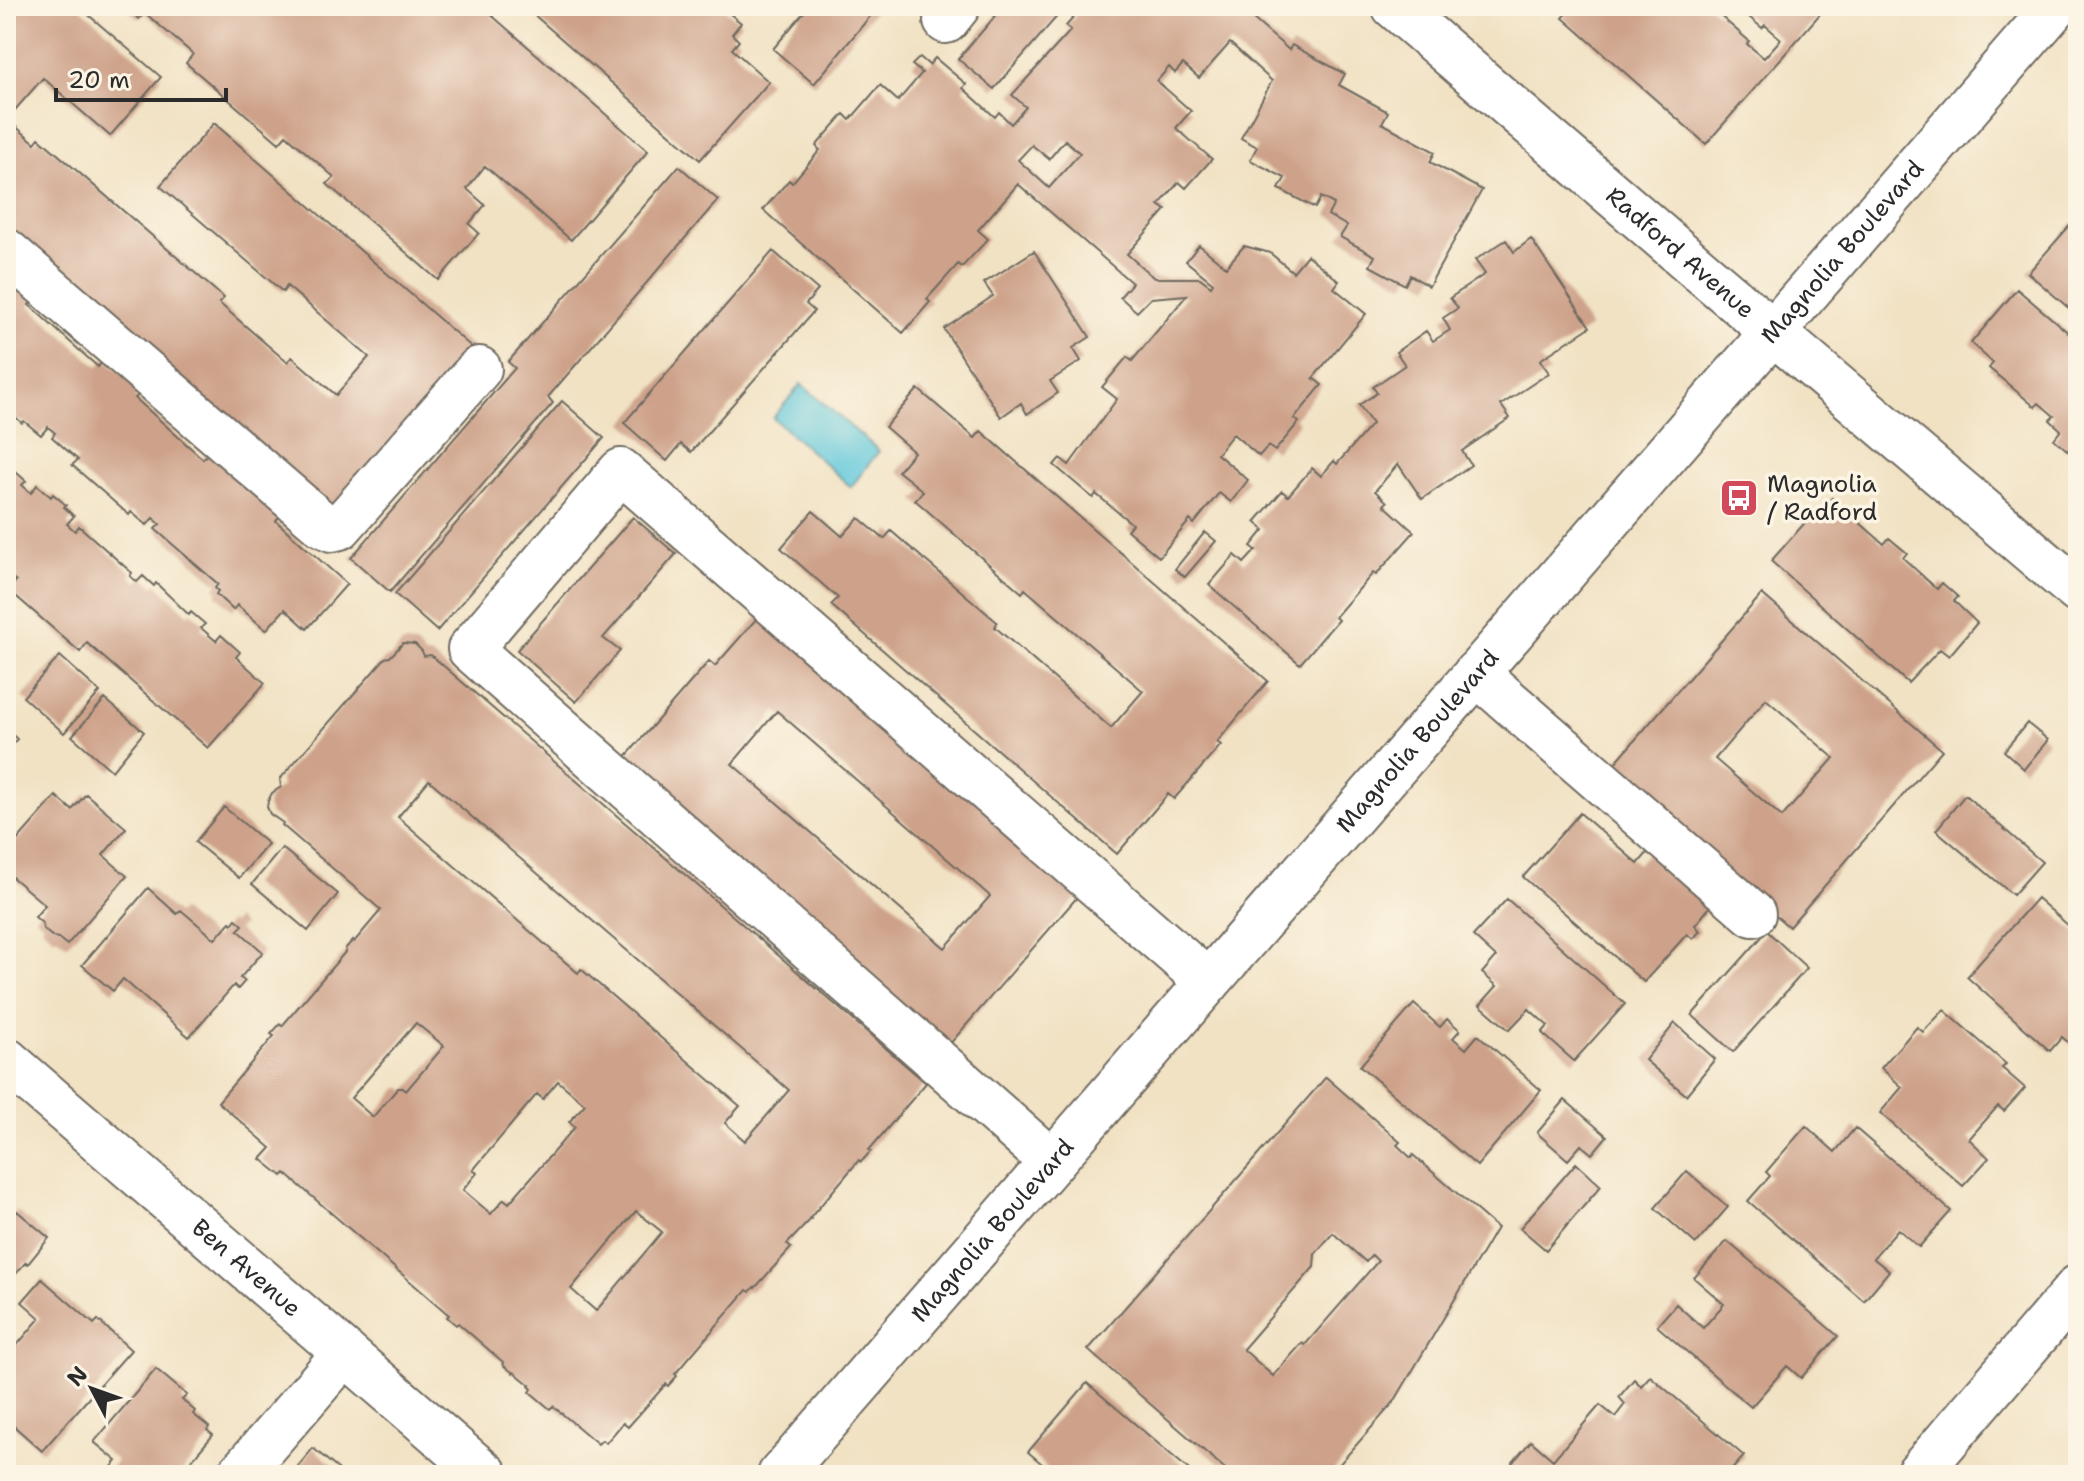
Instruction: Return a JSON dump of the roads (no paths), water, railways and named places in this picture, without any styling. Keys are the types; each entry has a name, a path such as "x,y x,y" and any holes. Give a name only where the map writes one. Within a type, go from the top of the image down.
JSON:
{"main road":[{"name":"Radford Avenue","path":"1394,6 2078,591"},
{"name":"Magnolia Boulevard","path":"780,1475 2056,6"},
{"path":"6,251 310,514 332,529 340,527 479,369"},
{"path":"1052,1162 470,649 621,471 1208,982"},
{"path":"1476,673 1753,914"},
{"name":"Ben Avenue","path":"6,1060 486,1475"},
{"path":"1917,1475 2078,1287"},
{"path":"239,1475 345,1353"}],"water":[{"path":"801,384 879,451 851,487 773,418"}],"place":[{"name":"Magnolia / Radford","path":"1739,498"}]}
